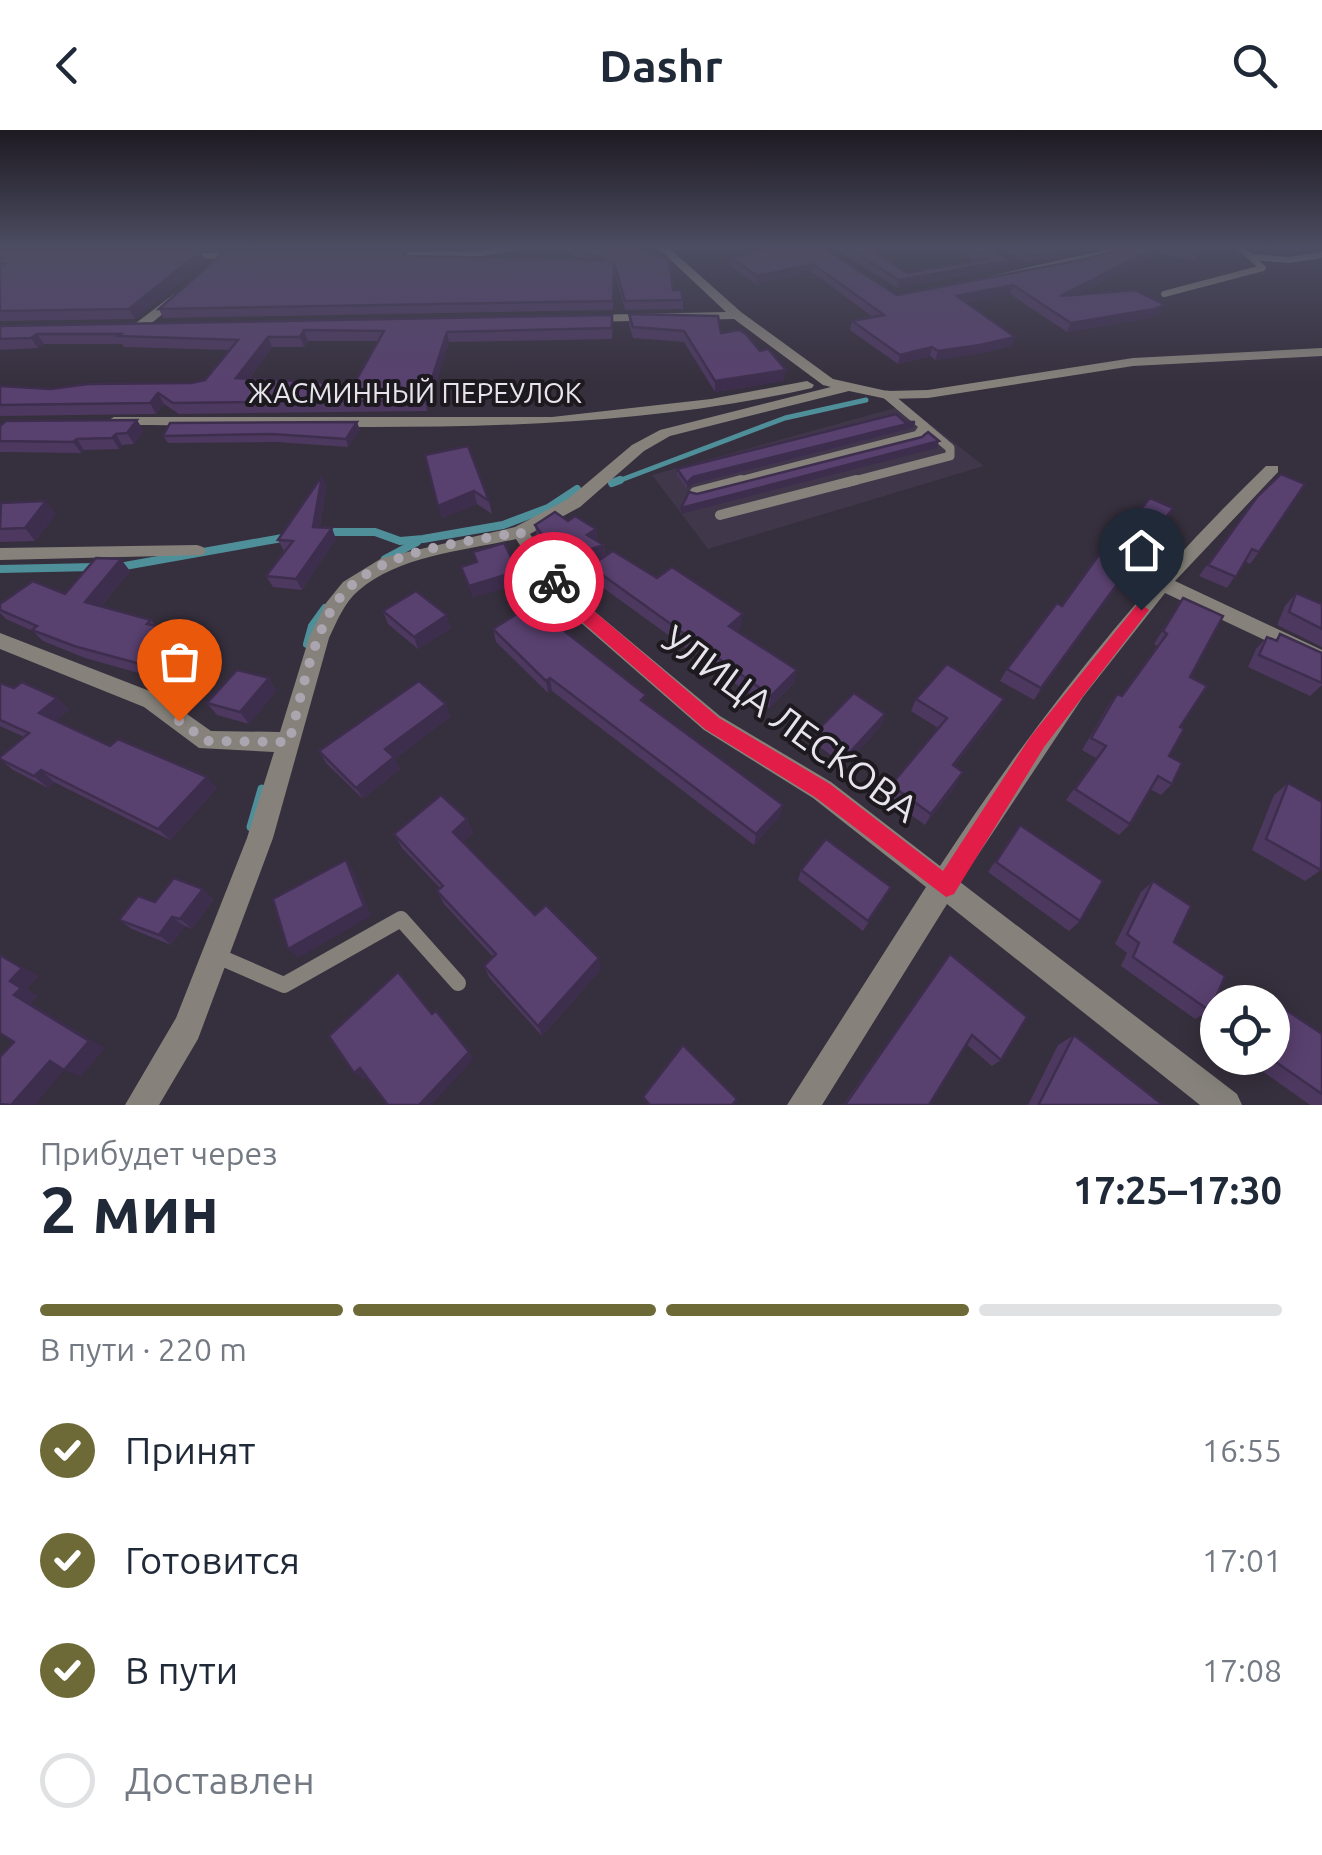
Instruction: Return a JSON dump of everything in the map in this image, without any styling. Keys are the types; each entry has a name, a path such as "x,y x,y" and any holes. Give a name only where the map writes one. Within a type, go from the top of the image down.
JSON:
{"street":[{"path":"140,326 183,292"},
{"path":"714,292 836,385 887,396 928,394 1133,362 1322,352"},
{"path":"567,320 738,314"},
{"path":"120,326 158,326"},
{"path":"141,1105 188,1028 260,838 319,638 333,608 350,587 388,562 520,532 574,503 638,448 665,433 836,385"},
{"name":"ЖАСМИННЫЙ ПЕРЕУЛОК","path":"95,422 567,420 836,385"},
{"path":"803,1105 1038,741 1162,584 1218,519 1272,469"},
{"name":"УЛИЦА ЛЕСКОВА","path":"520,532 563,596 712,724 822,790 1226,1105"},
{"path":"0,554 197,551"},
{"path":"1162,584 1322,659"},
{"path":"0,641 152,701 207,741 289,742"}],"lane":[{"path":"1164,294 1170,292"},
{"path":"720,515 950,456 950,448 887,396"},
{"path":"695,492 918,435 924,426"},
{"path":"215,955 284,985 401,919 458,984"}],"shaded area":[{"path":"906,405 984,466 708,549 652,475"}],"building":[{"path":"0,292 149,292 129,309 0,311"},
{"path":"178,292 613,292 613,301 159,309"},
{"path":"623,292 682,292 683,300 625,301"},
{"path":"853,292 975,292 957,296 1015,337 900,355 852,321 884,315"},
{"path":"1024,292 1067,292 1060,296 1140,292 1165,305 1154,309 1071,323"},
{"path":"629,314 718,316 721,333 739,330 760,351 768,349 786,370 715,381 684,331 633,327"},
{"path":"612,315 612,328 447,332 425,400 173,403 158,393 150,403 0,405 0,386 51,389 205,380 238,340 118,336 121,334 37,334 31,338 0,339 0,326","holes":["304,330 384,331 354,384 236,378 268,337 300,337"]},
{"path":"896,414 905,422 915,422 693,477 687,483 677,469"},
{"path":"137,420 127,433 112,438 0,441 0,426 6,421"},
{"path":"357,422 346,439 272,434 163,436 170,423"},
{"path":"928,432 939,441 681,508 689,492 697,494 922,437"},
{"path":"468,446 489,501 474,491 438,506 425,455"},
{"path":"1281,474 1305,484 1259,552 1252,549 1236,577 1208,565 1257,497"},
{"path":"322,476 313,527 332,528 296,579 266,576 293,541 278,540"},
{"path":"1150,498 1173,508 1041,688 1007,669 1057,603 1062,606 1119,527 1124,530"},
{"path":"46,501 25,528 0,529 1,503"},
{"path":"555,512 568,521 575,516 596,529 587,535 604,545 572,555 543,536 535,525"},
{"path":"504,543 518,571 469,586 461,567 477,562 473,552"},
{"path":"613,551 657,578 672,567 743,614 729,626 797,670 771,696 590,566"},
{"path":"96,558 121,559 85,602 151,620 147,624 188,632 155,668 74,646 32,630 37,626 0,610 0,604 33,581 65,594"},
{"path":"416,591 447,615 414,637 383,611"},
{"path":"1296,593 1322,604 1322,629 1289,612"},
{"path":"1183,598 1223,616 1190,677 1207,686 1180,727 1184,729 1169,756 1182,763 1172,784 1158,776 1130,824 1075,789 1106,746 1091,738 1117,694 1122,696 1167,634 1163,631"},
{"path":"531,605 646,695 641,700 783,805 756,834 550,678 546,681 493,629"},
{"path":"1280,634 1322,653 1322,683 1259,655 1267,637 1277,641"},
{"path":"947,664 1004,699 953,765 963,772 931,814 891,785 947,718 916,699"},
{"path":"237,670 269,678 240,712 207,703"},
{"path":"419,681 446,704 385,749 394,757 356,788 319,751"},
{"path":"22,682 57,698 39,713 110,746 118,739 207,777 158,829 41,770 34,776 0,759 29,733 0,720 0,683 14,688"},
{"path":"854,693 885,714 849,753 817,731"},
{"path":"1288,783 1322,802 1321,870 1266,839"},
{"path":"441,795 467,819 453,832 535,915 546,905 599,958 538,1026 484,966 496,954 437,891 443,886 394,834"},
{"path":"1020,825 1103,881 1080,921 996,862"},
{"path":"826,839 891,887 868,921 801,870"},
{"path":"346,860 364,906 288,949 273,899"},
{"path":"174,878 203,889 180,919 172,917 159,935 119,920 138,896 155,902"},
{"path":"1153,881 1191,906 1174,942 1225,976 1221,985 1200,985 1200,1004 1133,957 1139,943 1127,934"},
{"path":"950,954 1027,1017 1001,1060 972,1035 929,1105 845,1105"},
{"path":"0,955 22,968 10,981 21,988 14,995 89,1041 64,1070 50,1061 11,1105 0,1104 0,1057 14,1042 0,1033"},
{"path":"398,972 469,1052 419,1105 388,1105 360,1068 354,1073 329,1036"},
{"path":"1290,1013 1322,1034 1322,1094 1290,1072"},
{"path":"1074,1035 1163,1105 1040,1105"},
{"path":"683,1045 737,1099 732,1105 650,1105 643,1097"}],"waterway":[{"path":"613,483 785,418 866,400"},
{"path":"612,483 620,480"},
{"path":"326,532 375,532 400,541 423,539 503,525 548,508 577,489"},
{"path":"119,567 288,537"},
{"path":"385,559 417,542"},
{"path":"0,569 95,567"},
{"path":"307,644 312,626 325,608"},
{"path":"251,827 262,789"}],"way so far":[{"path":"179,721 207,741 289,742 319,638 333,608 350,587 388,562 520,532 554,582"}],"route":[{"path":"554,582 563,596 712,724 822,790 946,886 1038,741 1141,610"}]}
